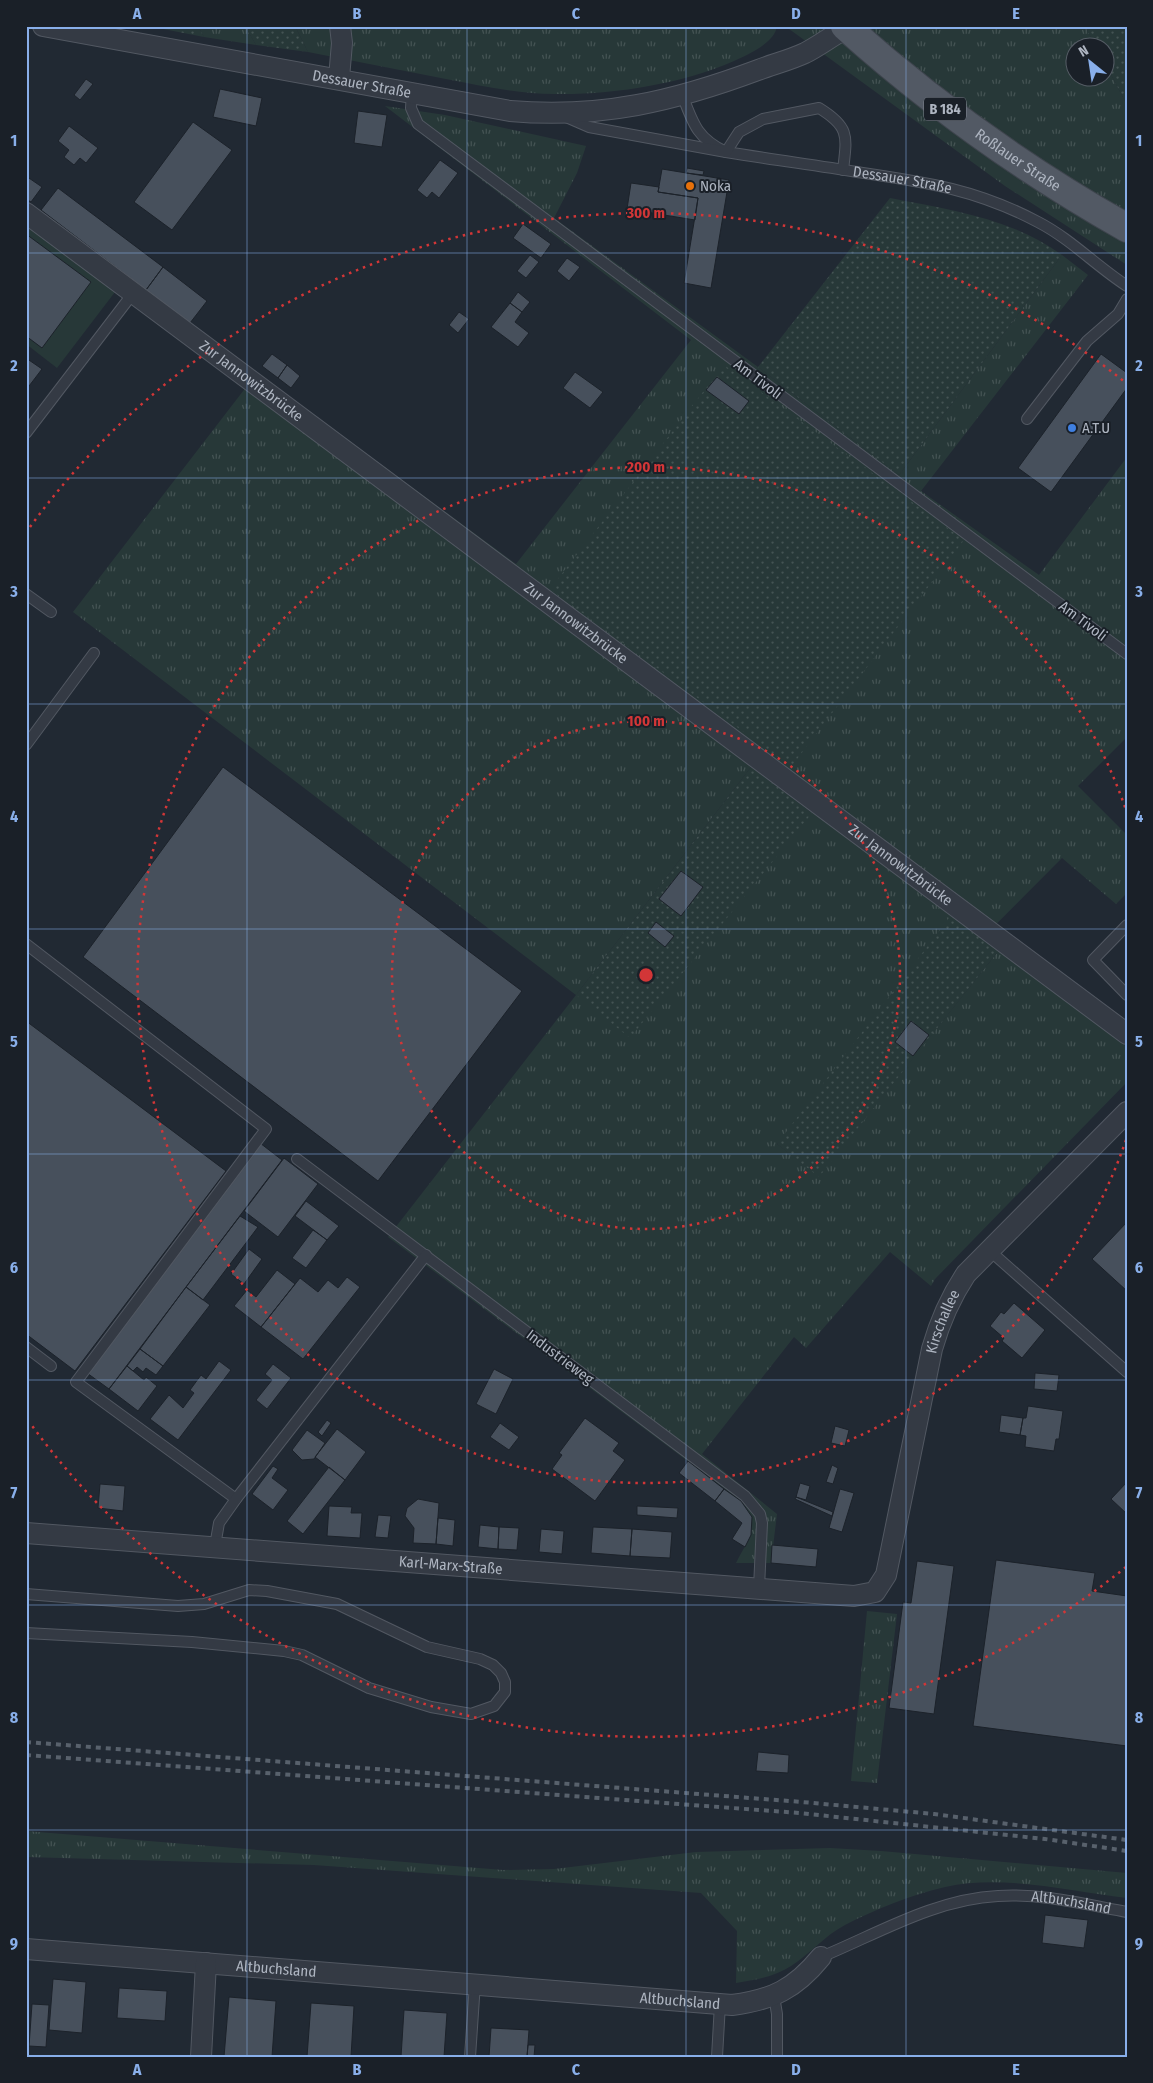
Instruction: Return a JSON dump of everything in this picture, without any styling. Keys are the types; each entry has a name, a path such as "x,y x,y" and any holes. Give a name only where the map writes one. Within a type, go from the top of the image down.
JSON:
{"main road":[{"name":"Roßlauer Straße","path":"847,27 901,74 978,134 1068,195 1127,228"}],"street":[{"name":"Dessauer Straße","path":"43,26 412,91 510,111 558,114 590,112 683,97 783,62 806,52 847,27"},
{"path":"339,78 342,43 340,26"},
{"name":"Zur Jannowitzbrücke","path":"26,213 1127,1034"},
{"name":"Kirschallee","path":"875,1592 886,1575 930,1359 940,1323 953,1294 966,1274 1127,1112"},
{"name":"Karl-Marx-Straße","path":"26,1534 215,1546 854,1596 875,1592"},
{"name":"Altbuchsland","path":"26,1949 475,1983 720,2004 747,2003 774,1996 797,1982 821,1957"},
{"path":"201,2057 206,1963"}],"lane":[{"name":"Am Tivoli","path":"412,91 411,108 418,124 1127,654"},
{"name":"Dessauer Straße","path":"683,97 696,130 705,140 726,152 952,187 1005,205 1062,236 1127,286"},
{"path":"558,114 589,127 726,152 739,132 764,119 819,108 837,119 846,140 843,170"},
{"path":"26,433 134,292"},
{"path":"1027,418 1087,341 1118,314 1127,299"},
{"path":"26,594 51,612"},
{"path":"26,745 94,653"},
{"path":"1127,925 1092,960 1127,995"},
{"path":"26,944 266,1129 76,1382 236,1499"},
{"name":"Industrieweg","path":"298,1158 745,1496 760,1514 762,1522 759,1588"},
{"path":"989,1250 1127,1372"},
{"path":"215,1546 219,1523 236,1499 426,1255"},
{"path":"26,1347 51,1366"},
{"path":"26,1594 178,1606 204,1604 249,1590 312,1598 338,1604 427,1646 480,1659 493,1665 501,1673 505,1682 505,1692 494,1706 471,1714 431,1707 369,1688 309,1658 284,1652 192,1642 26,1633"},
{"name":"Altbuchsland","path":"821,1957 890,1926 970,1899 997,1896 1030,1896 1066,1900 1127,1912"},
{"path":"470,2057 475,1983"},
{"path":"774,1996 777,2014 777,2057"},
{"path":"717,2057 720,2004"}],"green space":[{"path":"148,26 198,26 204,37"},
{"path":"198,26 245,26 256,45 204,37"},
{"path":"245,26 295,26 308,52 256,45"},
{"path":"295,26 777,26 771,38 753,52 714,69 692,76 670,82 623,90 555,94 528,93 487,87 308,52"},
{"path":"785,26 1085,26 1091,38 1066,38 1066,88 1116,88 1116,84 1127,105 1127,265 1005,186"},
{"path":"1085,26 1127,26 1127,105 1116,84 1116,38 1091,38"},
{"path":"385,106 445,115 586,146 577,173 554,218 758,367 899,475 1062,255 1088,275 921,491 1039,575 1127,457 1127,737 1078,786 1127,835 1127,893 1116,904 1062,858 777,1144 819,1176 1000,949 1127,1047 1127,1082 935,1279 931,1286 890,1252 806,1348 794,1337 702,1454 777,1514 771,1563 736,1563 751,1532 750,1519 741,1501 388,1237 576,995 73,612 257,373 516,564 691,340","holes":["751,767 812,813 576,995"]},
{"path":"890,198 980,217 1022,232 1062,255 899,475 758,367"},
{"path":"26,225 115,292 57,368 26,344"},
{"path":"724,365 964,540 791,767 550,589"},
{"path":"751,767 812,813 630,1038 576,995"},
{"path":"952,914 1000,949 819,1177 777,1144"},
{"path":"867,1611 897,1614 877,1783 851,1781"},
{"path":"26,1831 503,1870 554,1869 696,1852 830,1848 881,1851 1127,1873 1127,1898 1013,1883 967,1883 945,1887 894,1903 845,1925 830,1934 785,1970 757,1979 736,1983 737,1931 701,1893 314,1865 26,1857"}],"building":[{"path":"86,79 93,84 80,100 74,95"},
{"path":"220,89 262,98 256,126 213,117"},
{"path":"358,111 387,115 382,147 354,143"},
{"path":"193,122 232,150 172,230 134,202"},
{"path":"69,126 98,148 86,163 80,158 74,165 64,157 69,150 58,141"},
{"path":"440,160 458,173 439,198 432,192 427,198 417,190"},
{"path":"687,168 704,171 703,175 686,173"},
{"path":"662,169 729,180 711,288 684,283 698,198 658,192"},
{"path":"26,176 42,187 31,202 26,199"},
{"path":"631,183 659,187 658,192 698,198 695,220 627,209"},
{"path":"58,188 163,267 146,290 41,210"},
{"path":"523,224 551,244 541,258 513,238"},
{"path":"26,234 91,282 42,348 26,336"},
{"path":"530,255 539,262 526,278 517,271"},
{"path":"567,258 580,267 569,281 557,271"},
{"path":"163,267 207,301 190,323 146,290"},
{"path":"518,292 530,302 522,312 510,303"},
{"path":"510,303 522,312 515,322 529,333 518,347 491,327"},
{"path":"459,312 469,319 458,333 449,325"},
{"path":"272,354 287,365 278,378 262,366"},
{"name":"A.T.U","path":"1101,354 1127,373 1127,388 1051,492 1018,468"},
{"path":"26,358 42,369 26,390"},
{"path":"287,365 300,376 291,388 278,378"},
{"path":"575,372 603,392 590,408 563,388"},
{"path":"717,377 749,401 739,414 706,390"},
{"path":"223,767 522,991 378,1181 83,957"},
{"path":"681,871 703,887 681,916 659,899"},
{"path":"656,922 674,936 665,947 648,933"},
{"path":"26,1021 226,1171 75,1371 26,1334"},
{"path":"911,1021 929,1035 913,1056 895,1042"},
{"path":"260,1143 282,1160 109,1389 87,1373"},
{"path":"284,1158 318,1184 278,1237 244,1211"},
{"path":"306,1201 339,1226 327,1240 295,1216"},
{"path":"240,1216 258,1227 203,1300 186,1287"},
{"path":"1127,1222 1127,1291 1092,1259"},
{"path":"313,1230 327,1240 306,1268 292,1258"},
{"path":"249,1249 262,1259 244,1284 231,1274"},
{"path":"277,1270 295,1284 261,1327 234,1306 247,1290 256,1297"},
{"path":"347,1277 360,1287 303,1359 261,1327 300,1278 318,1292 328,1280 338,1288"},
{"path":"186,1287 210,1305 163,1366 140,1349"},
{"path":"1014,1303 1045,1330 1022,1358 1002,1341 1004,1338 990,1326 1001,1312 1004,1314"},
{"path":"140,1349 163,1366 156,1375 146,1368 143,1372 137,1367 133,1371 127,1366"},
{"path":"219,1361 231,1370 178,1440 150,1419 169,1395 183,1408 194,1393 190,1390 201,1375 206,1379"},
{"path":"273,1364 291,1378 267,1409 256,1400 272,1380 265,1374"},
{"path":"127,1366 144,1380 146,1377 157,1386 138,1411 109,1389"},
{"path":"494,1369 513,1379 496,1414 476,1404"},
{"path":"1035,1373 1059,1375 1057,1391 1034,1389"},
{"path":"1028,1406 1063,1411 1059,1439 1056,1439 1054,1451 1025,1447 1026,1436 1020,1435 1023,1418 1026,1418"},
{"path":"1001,1415 1023,1418 1020,1435 999,1432"},
{"path":"585,1418 619,1443 613,1451 625,1460 595,1501 552,1469 562,1455 559,1453"},
{"path":"327,1420 331,1423 322,1436 318,1432"},
{"path":"500,1423 519,1437 509,1450 490,1437"},
{"path":"835,1426 849,1430 845,1446 831,1443"},
{"path":"337,1429 366,1452 345,1480 315,1457"},
{"path":"307,1430 325,1443 314,1459 302,1460 292,1450"},
{"path":"688,1461 724,1489 715,1501 679,1473"},
{"path":"832,1465 838,1468 833,1484 826,1482"},
{"path":"273,1466 278,1469 272,1478 288,1490 273,1510 252,1494"},
{"path":"329,1467 345,1480 303,1534 287,1521"},
{"path":"1127,1482 1127,1514 1111,1499"},
{"path":"800,1483 810,1486 806,1500 796,1497"},
{"path":"100,1484 125,1486 123,1511 98,1508"},
{"path":"724,1489 741,1501 752,1517 751,1535 745,1547 732,1539 742,1523 715,1501"},
{"path":"840,1489 854,1493 842,1532 829,1528"},
{"path":"796,1497 833,1512 832,1516 795,1499"},
{"path":"418,1499 439,1503 436,1544 413,1543 414,1528 405,1516 407,1508"},
{"path":"329,1506 352,1507 351,1513 362,1513 360,1538 327,1536"},
{"path":"637,1506 678,1508 677,1518 637,1515"},
{"path":"378,1515 391,1516 388,1538 375,1537"},
{"path":"438,1518 455,1520 453,1546 436,1544"},
{"path":"480,1525 499,1527 498,1549 478,1547"},
{"path":"499,1527 519,1528 517,1550 498,1549"},
{"path":"593,1527 632,1529 630,1556 591,1553"},
{"path":"541,1529 564,1531 562,1554 539,1552"},
{"path":"632,1529 672,1532 670,1558 630,1556"},
{"path":"772,1545 818,1549 816,1567 771,1563"},
{"path":"996,1560 1095,1573 1092,1591 1127,1596 1127,1746 973,1726"},
{"path":"917,1561 954,1566 934,1714 889,1708 903,1602 911,1603"},
{"path":"758,1752 789,1755 788,1773 756,1771"},
{"path":"1045,1915 1088,1920 1084,1948 1042,1943"},
{"path":"53,1979 86,1982 82,2033 49,2030"},
{"path":"119,1988 167,1991 165,2021 117,2018"},
{"path":"229,1997 276,2001 272,2057 224,2057"},
{"path":"311,2003 354,2006 351,2057 307,2057"},
{"path":"32,2004 49,2005 46,2047 29,2046"},
{"path":"404,2010 447,2013 444,2057 401,2057"},
{"path":"491,2028 529,2030 527,2057 489,2057"},
{"path":"528,2045 535,2045 534,2057 527,2057"}],"railway":[{"path":"26,1742 802,1802 934,1814 1127,1840"},
{"path":"26,1755 799,1813 1045,1839 1127,1851"}],"place":[{"name":"Noka","path":"690,186"},
{"name":"A.T.U","path":"1072,428"}]}
